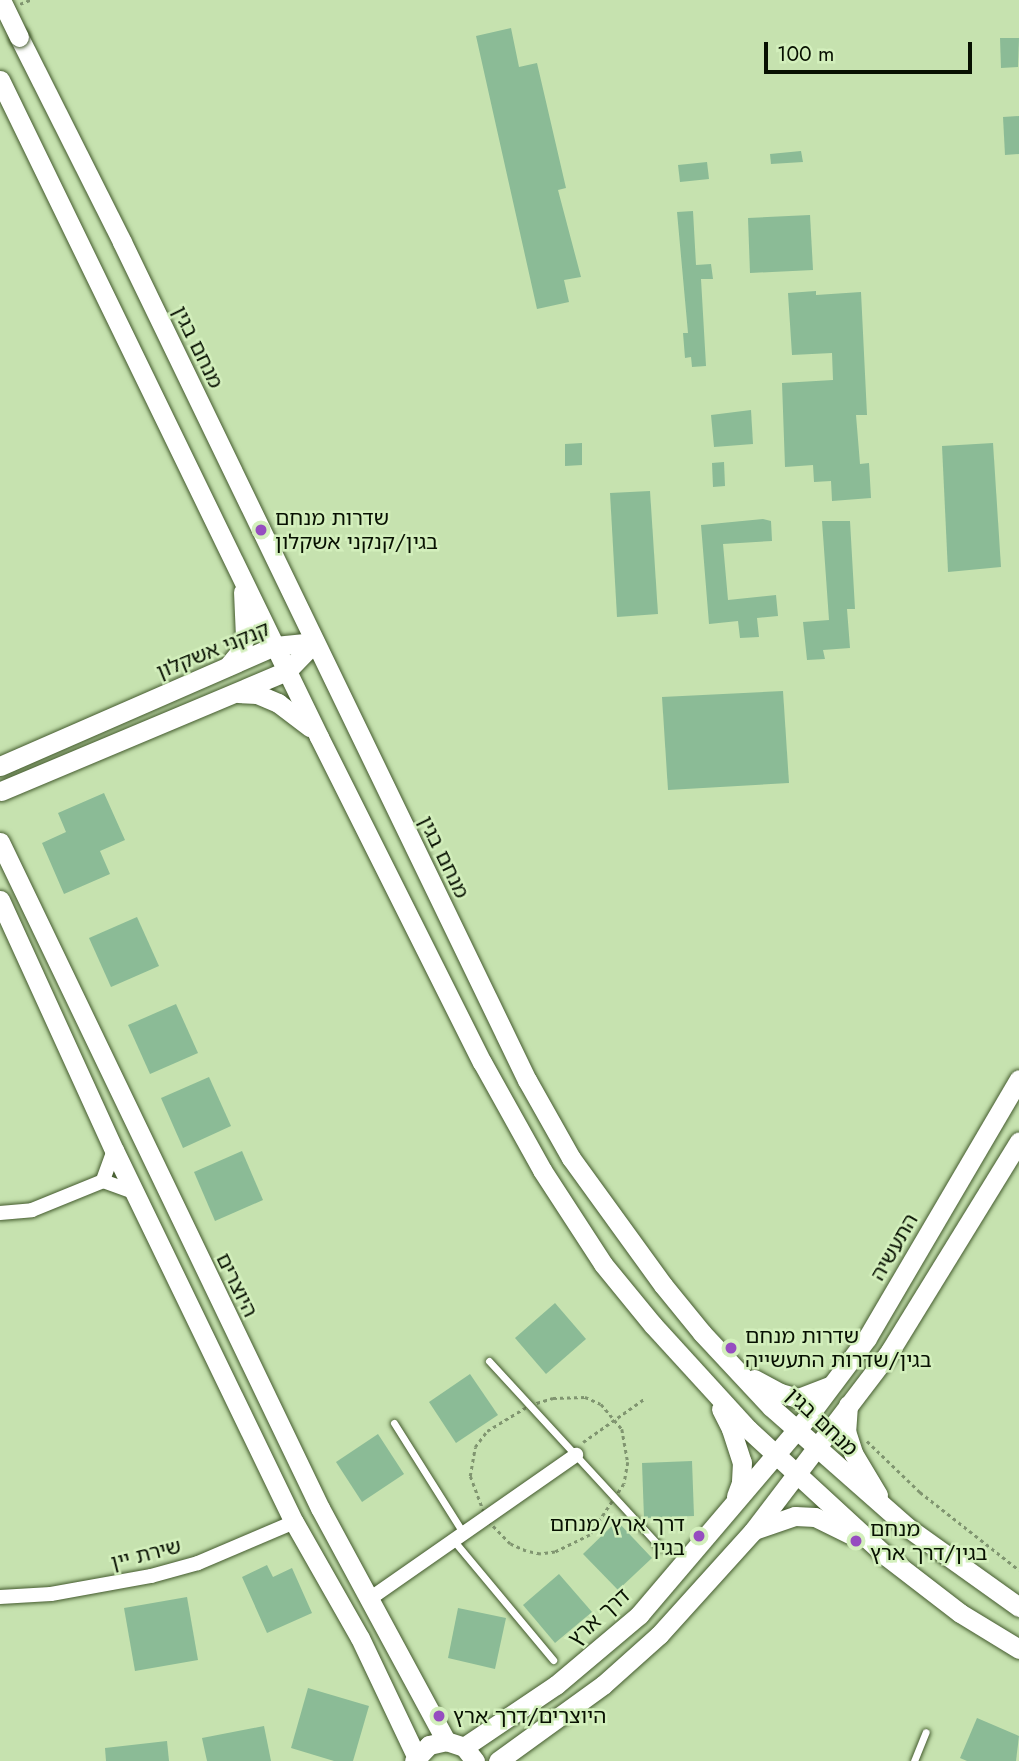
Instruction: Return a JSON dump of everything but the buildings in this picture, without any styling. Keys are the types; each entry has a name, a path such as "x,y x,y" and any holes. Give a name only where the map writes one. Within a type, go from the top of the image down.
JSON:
{"main road":[{"name":"מנחם בגין","path":"1,0 527,1080 571,1158 632,1245 722,1355 796,1430 907,1527 1019,1607"},
{"path":"0,79 319,737 482,1062 542,1170 603,1264 710,1389 796,1475 886,1556 960,1613 1019,1649"},
{"path":"228,667 239,653 245,637 243,594 234,562"},
{"name":"קנקני אשקלון","path":"0,766 275,646 315,642"},
{"path":"0,803 0,789 287,671 315,642"},
{"path":"237,692 257,694 278,703 300,717 319,737"},
{"name":"היוצרים","path":"0,842 248,1360 368,1600 462,1750"},
{"path":"0,900 134,1192 294,1522 360,1638 415,1759"},
{"name":"התעשיה","path":"796,1430 867,1338 1019,1079"},
{"path":"498,1761 603,1685 659,1635 753,1531 890,1350 936,1281 1019,1141"},
{"path":"722,1355 761,1385 780,1394 798,1398 834,1384"},
{"path":"710,1389 740,1451 743,1469 733,1505"},
{"path":"848,1405 846,1431 853,1453 875,1491 907,1527"},
{"name":"דרך ארץ","path":"415,1759 429,1745 462,1750 556,1685 639,1615 796,1430"},
{"path":"753,1531 795,1516 815,1517 886,1556"}],"street":[{"path":"103,1181 114,1150"},
{"path":"0,1213 32,1210 103,1181 134,1192"},
{"path":"368,1600 459,1538 574,1453"},
{"name":"שירת יין","path":"0,1597 51,1594 151,1576 198,1563 294,1522"}],"lane":[{"path":"489,1361 660,1547"},
{"path":"394,1423 459,1538 553,1660"},
{"path":"914,1761 926,1732"}],"path":[{"path":"574,1453 644,1399"},
{"path":"865,1439 920,1492 1019,1570"}],"place":[{"name":"שדרות מנחם בגין/קנקני אשקלון","path":"261,530"},
{"name":"שדרות מנחם בגין/שדרות התעשייה","path":"731,1348"},
{"name":"דרך ארץ/מנחם בגין","path":"699,1536"},
{"name":"מנחם בגין/דרך ארץ","path":"856,1541"},
{"name":"היוצרים/דרך ארץ","path":"439,1716"}]}
